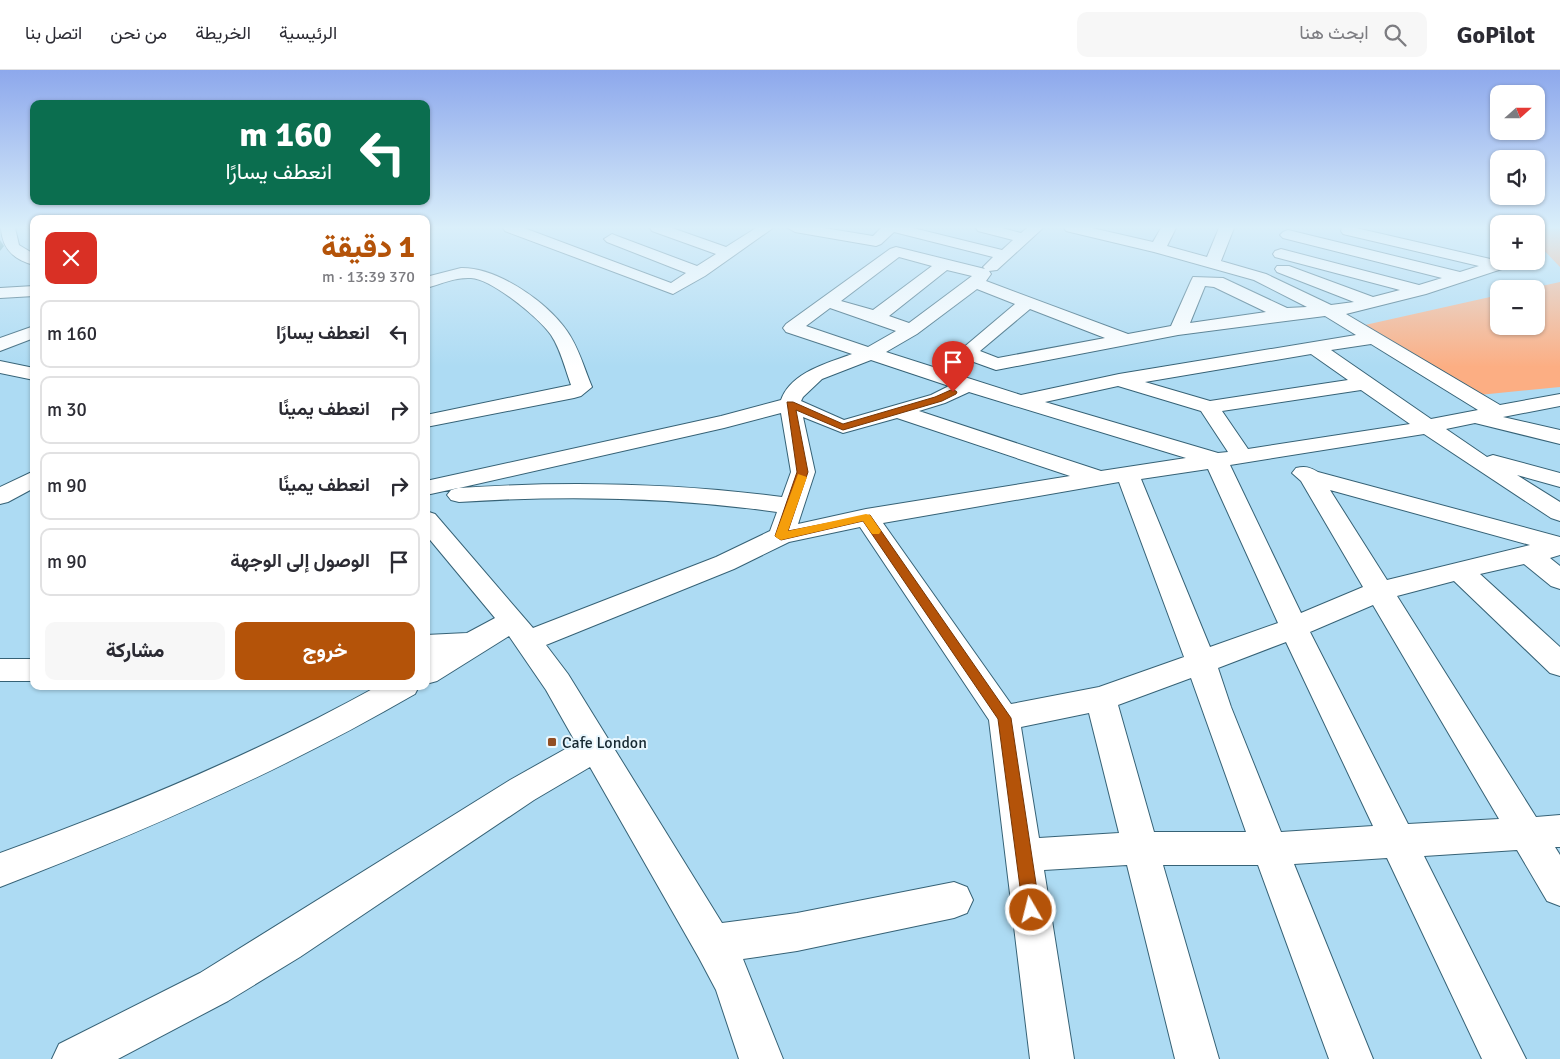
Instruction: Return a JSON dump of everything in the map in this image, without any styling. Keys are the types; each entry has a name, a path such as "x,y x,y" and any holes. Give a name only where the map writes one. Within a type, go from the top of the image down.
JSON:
{"street":[{"path":"430,281 448,274"},
{"path":"430,419 574,392 582,386 559,332 528,304 484,275 477,274"},
{"path":"631,274 674,290 697,274"},
{"path":"865,274 792,328 967,385 1229,458"},
{"path":"876,317 931,274"},
{"path":"968,274 1028,302 1126,339"},
{"path":"781,536 802,472 790,404 793,395 815,375 871,353 911,330 984,274"},
{"path":"1250,274 1326,309 1486,415 1560,437"},
{"path":"1297,274 1370,302"},
{"path":"1359,274 1420,290"},
{"path":"1449,274 1460,277"},
{"path":"1028,302 967,353 996,364 1178,330 1285,314 1351,308 1420,290 1469,274"},
{"path":"1178,330 1199,281 1217,282 1285,314"},
{"path":"0,294 30,290"},
{"path":"827,302 911,330"},
{"path":"0,345 30,332"},
{"path":"1021,400 1119,380 1372,338"},
{"path":"1314,347 1468,455 1560,513"},
{"path":"0,367 30,369"},
{"path":"1119,380 1209,407 1365,383"},
{"path":"430,487 695,428 790,404 843,427 938,399 967,385"},
{"path":"430,646 472,643 521,631 725,563 781,536 866,517 1114,476 1274,453 1560,400"},
{"path":"1209,407 1294,628 1504,1059"},
{"path":"897,411 1114,476 1201,662 1215,707 1351,1059"},
{"path":"1274,453 1310,478 1560,546"},
{"path":"1468,455 1560,480"},
{"path":"1310,478 1380,592 1543,832 1560,888"},
{"path":"0,497 30,480"},
{"path":"430,501 481,493 593,488 746,499 791,506"},
{"path":"866,517 1004,718 1052,1059"},
{"path":"430,524 521,631 557,682 713,944 733,982 761,1059"},
{"path":"1004,718 1100,699 1294,628 1380,592 1459,570 1560,546"},
{"path":"1529,554 1560,580"},
{"path":"1459,570 1560,665"},
{"path":"430,671 472,643"},
{"path":"0,670 30,670"},
{"path":"0,870 76,842 221,779 308,738 397,690"},
{"path":"1100,699 1197,1059"},
{"path":"74,1059 222,982 286,943 522,790 595,748"},
{"path":"1024,854 1141,848 1270,849 1543,832"},
{"path":"713,944 797,932 954,900"}],"shaded area":[{"path":"1560,282 1560,387 1469,396 1365,325 1490,297 1490,335 1545,335 1545,285"}],"slow traffic":[{"path":"802,477 781,536 866,517 876,531"}],"place":[{"name":"Cafe London","path":"552,742"}],"route":[{"path":"953,392 938,399 843,427 790,404 802,472 800,483 781,536 866,517 1004,718 1031,910"}]}
